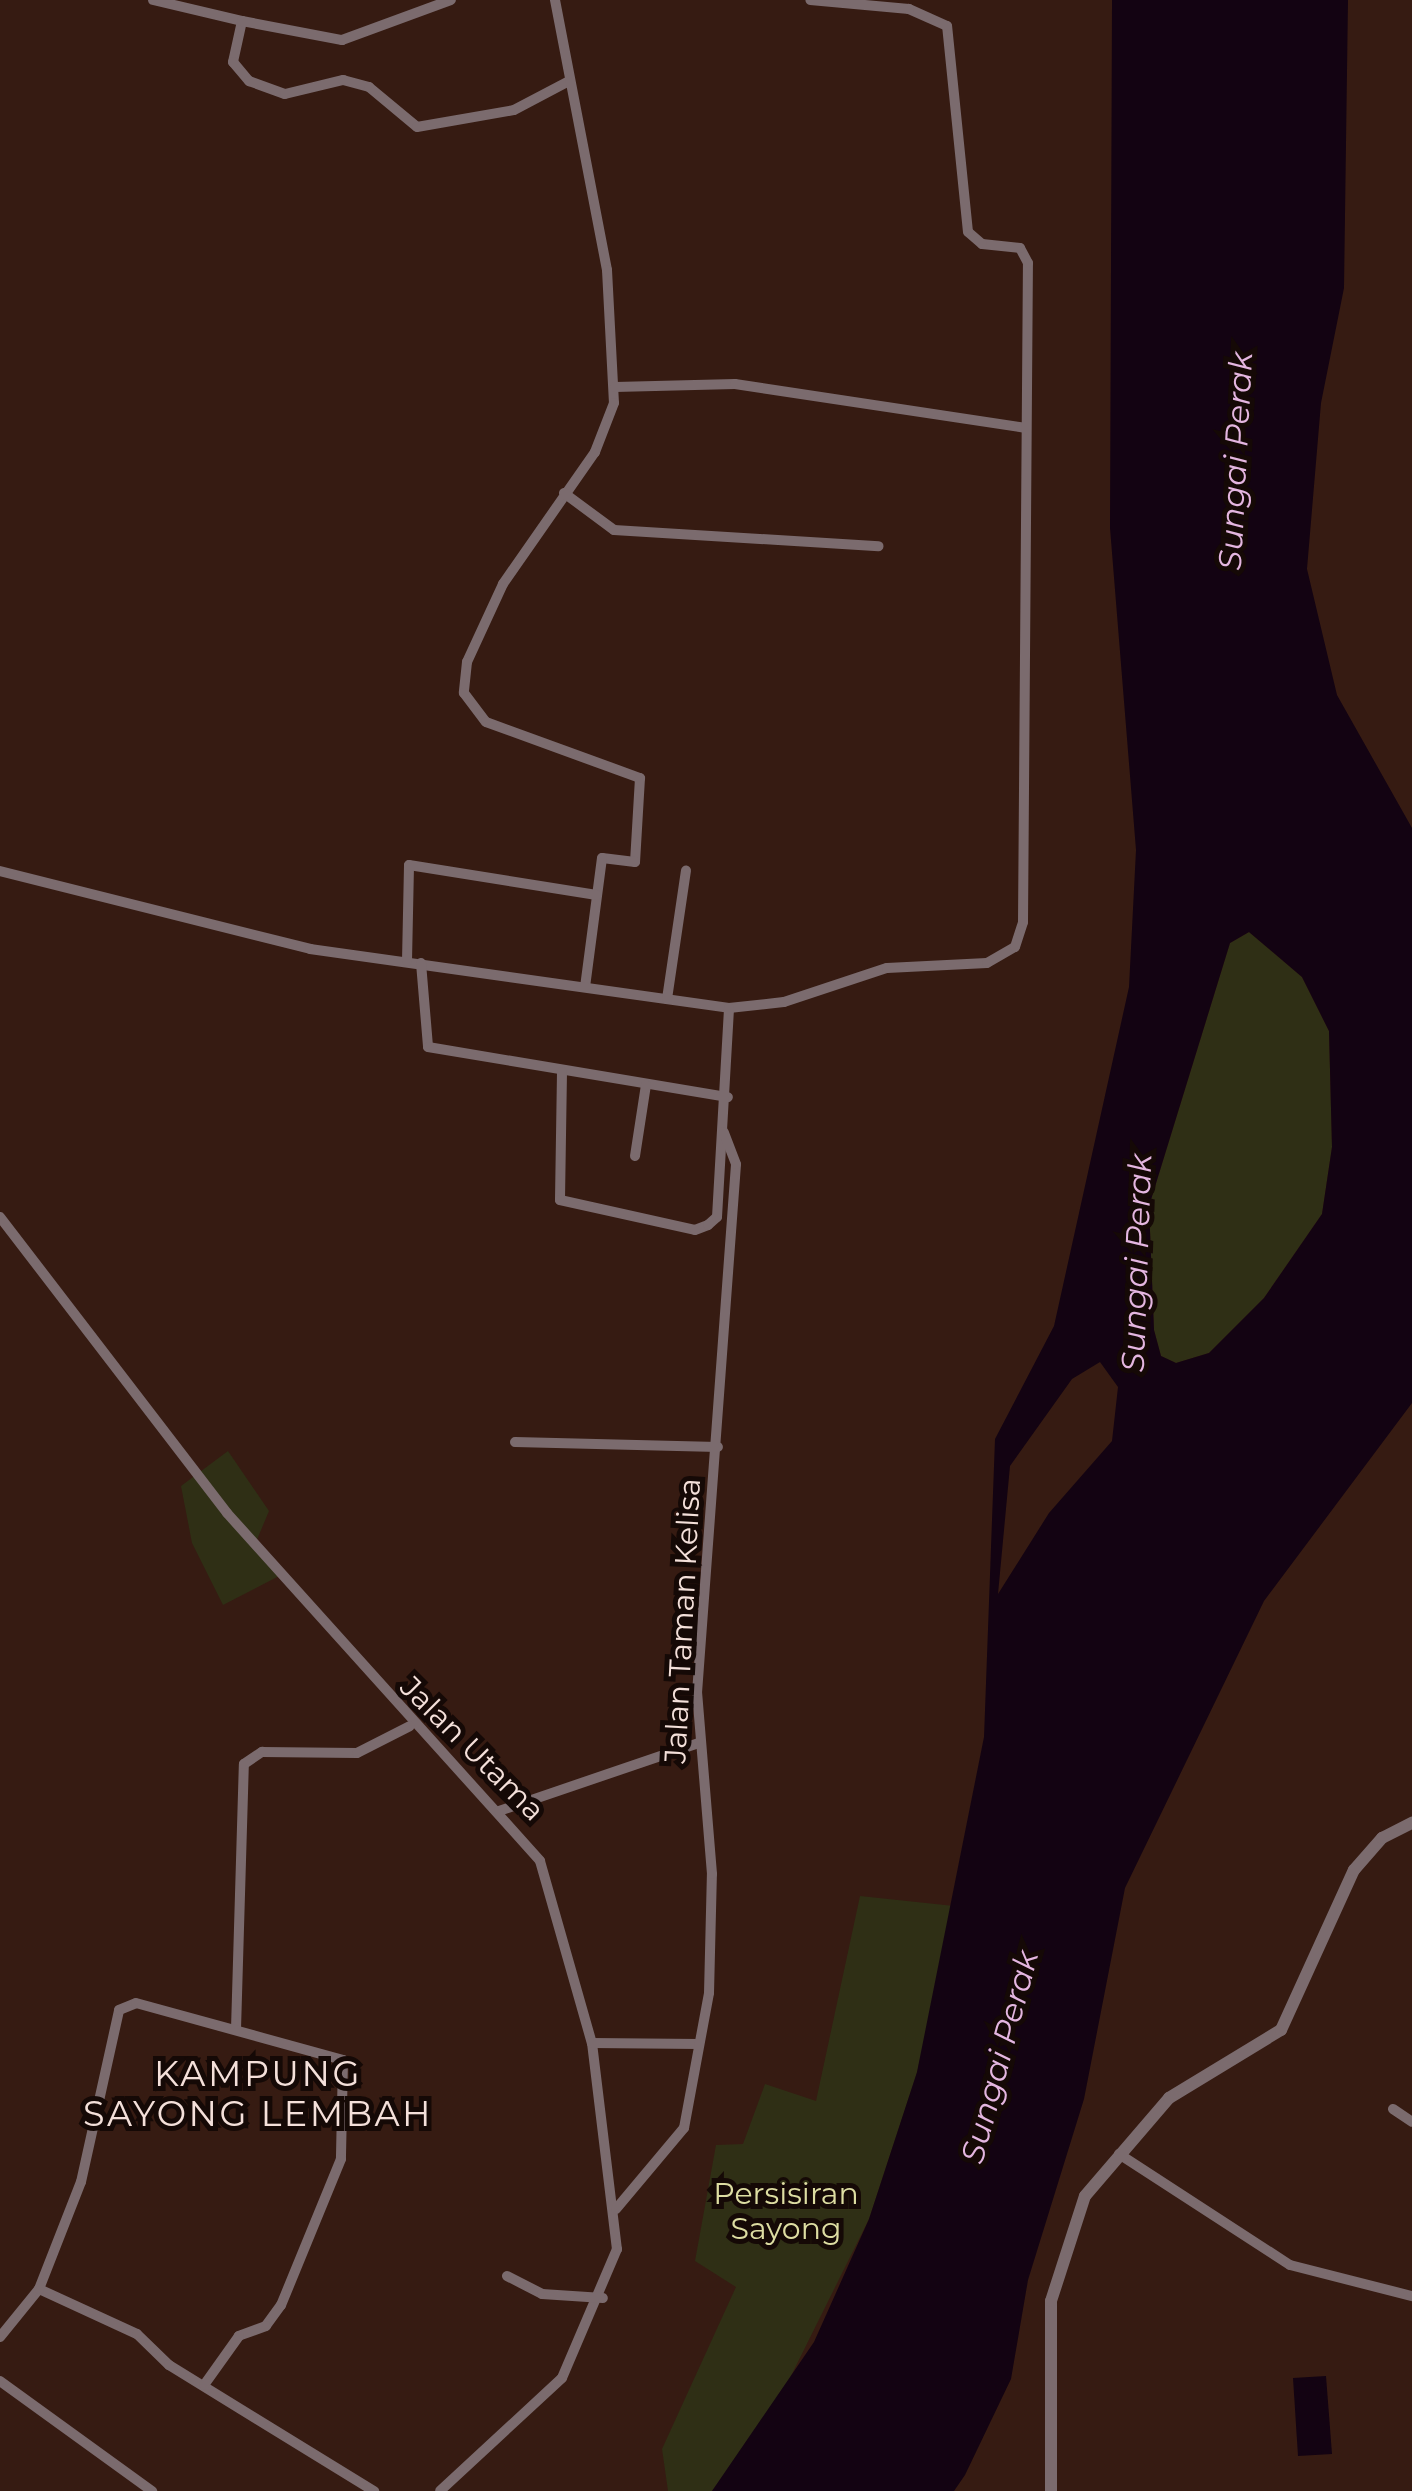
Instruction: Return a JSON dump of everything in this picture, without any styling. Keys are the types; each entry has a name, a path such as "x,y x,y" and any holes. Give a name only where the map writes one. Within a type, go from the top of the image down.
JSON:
{"street":[{"path":"153,0 342,40 450,0"},
{"path":"554,0 606,270 615,387 604,438 564,493 482,624 464,692 486,722 640,778 634,862 602,858 585,986"},
{"path":"0,870 212,930 729,1008 784,1002 887,968 987,963 1021,937 1028,264 1020,248 982,244 968,232 947,26 909,9 810,0"},
{"path":"242,21 233,62 242,77 285,94 343,80 369,87 417,126 514,110 569,81"},
{"path":"615,387 735,384 1025,428"},
{"path":"564,493 614,530 878,546"},
{"path":"407,961 409,865 597,894"},
{"path":"667,998 686,870"},
{"path":"421,962 428,1047 728,1097"},
{"path":"562,1072 557,1187 568,1207 708,1226 717,1217 728,1097 729,1008"},
{"path":"635,1156 646,1084"},
{"name":"Jalan Taman Kelisa","path":"616,2209 684,2128 699,2044 712,1920 698,1743 736,1164 724,1132"},
{"name":"Jalan Utama","path":"0,1218 227,1513 410,1726 500,1811 540,1861 592,2042 616,2209 618,2249 603,2298 577,2357 541,2404 440,2491"},
{"path":"515,1442 718,1448"},
{"path":"236,2029 244,1764 262,1752 357,1753 410,1726"},
{"path":"500,1811 698,1743"},
{"path":"1051,2491 1051,2301 1085,2196 1169,2098 1281,2030 1354,1870 1382,1838 1412,1823"},
{"path":"0,2337 38,2288 81,2182 121,2007 236,2029 343,2060 347,2112 341,2159 281,2304 266,2326 239,2336 204,2385"},
{"path":"592,2042 699,2044"},
{"path":"1393,2108 1412,2122"},
{"path":"1119,2154 1290,2265 1412,2296"},
{"path":"508,2276 542,2294 603,2298"},
{"path":"38,2288 137,2334 204,2385 374,2491"},
{"path":"0,2382 152,2491"}],"green space":[{"path":"1249,932 1302,977 1329,1031 1332,1147 1322,1214 1264,1298 1209,1353 1176,1363 1161,1356 1154,1330 1149,1206 1230,943"},
{"path":"228,1451 269,1511 256,1542 281,1575 223,1605 192,1543 181,1486"},
{"name":"Persisiran Sayong","path":"860,1896 954,1906 917,2073 869,2219 776,2406 712,2491 668,2491 662,2449 736,2287 695,2261 716,2145 743,2144 765,2084 816,2101"}],"water":[{"name":"Sungai Perak","path":"1112,0 1348,0 1344,288 1321,403 1307,569 1337,695 1412,828 1412,1403 1264,1601 1125,1888 1084,2099 1028,2280 1011,2379 965,2475 954,2491 712,2491 814,2342 869,2219 917,2072 984,1737 995,1439 1054,1326 1129,987 1136,850 1110,528","holes":["1249,932 1302,977 1329,1031 1332,1147 1322,1214 1264,1298 1209,1353 1176,1363 1161,1356 1154,1330 1149,1206 1230,943","1100,1362 1118,1387 1112,1441 1049,1513 998,1594 1010,1466 1072,1379"]},
{"path":"1326,2376 1332,2454 1298,2456 1293,2378"}],"district":[{"name":"KAMPUNG SAYONG LEMBAH","path":"258,2094"}]}
